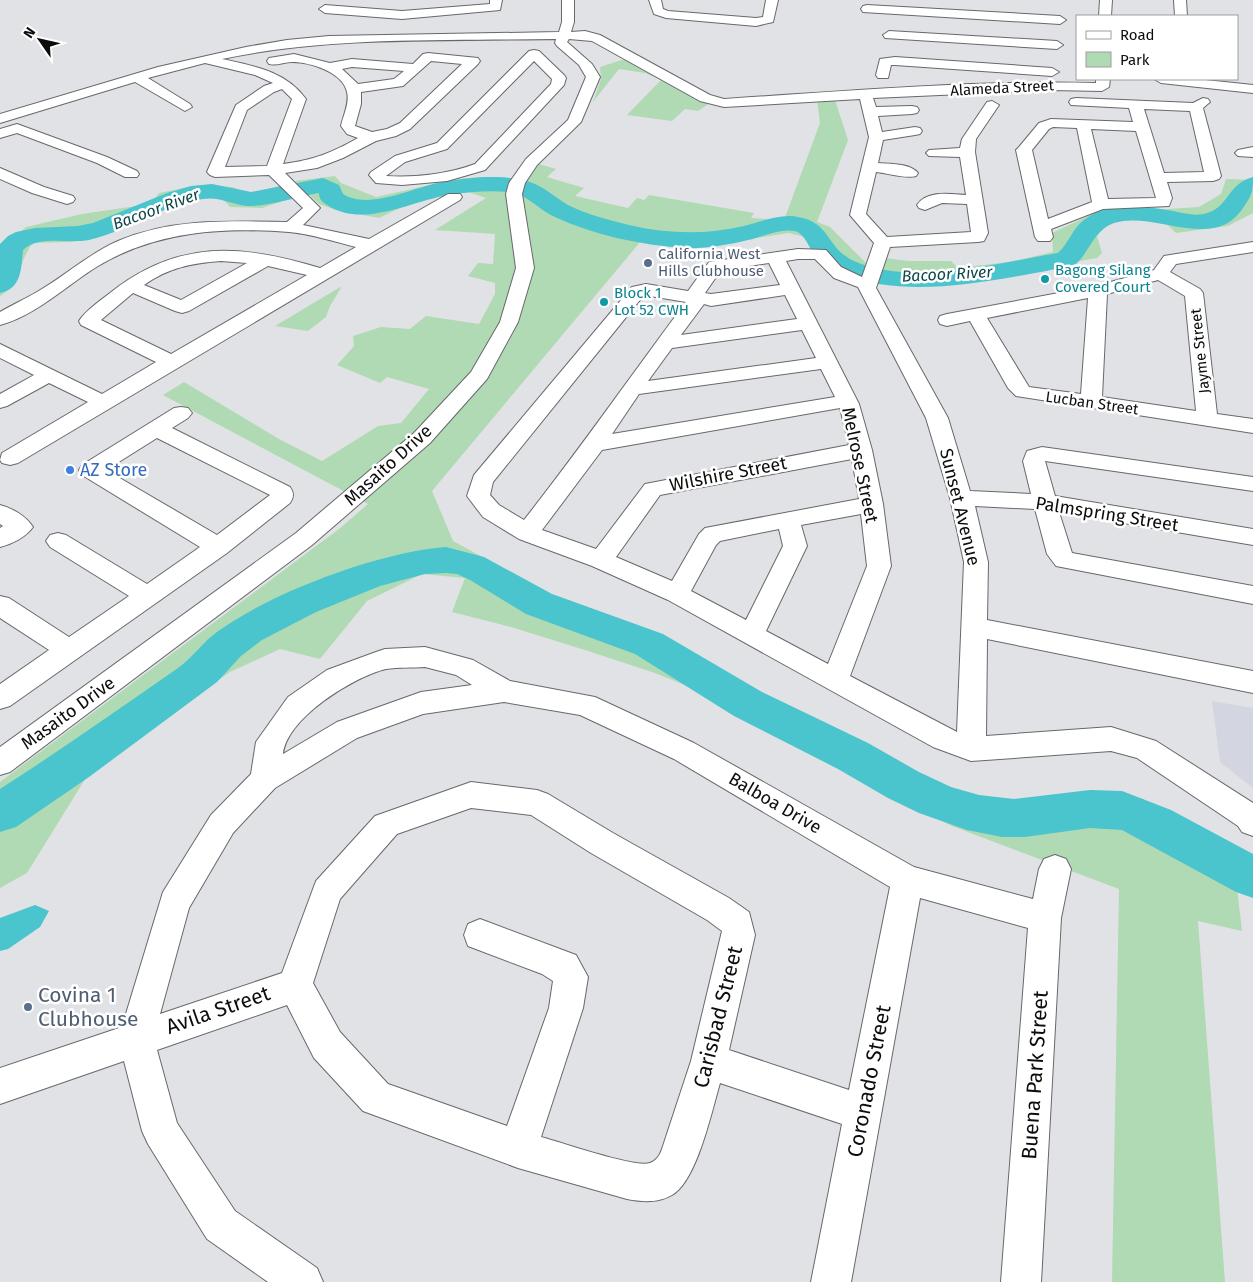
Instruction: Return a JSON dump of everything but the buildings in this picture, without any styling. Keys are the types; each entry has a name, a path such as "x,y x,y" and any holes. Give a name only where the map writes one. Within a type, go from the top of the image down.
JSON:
{"street":[{"path":"336,0 325,10 402,15 496,3"},
{"path":"363,12 377,0"},
{"path":"402,15 420,0"},
{"path":"540,84 590,88 594,78 591,70 561,44 568,22 568,0"},
{"path":"655,0 658,11 666,14 756,22 769,19 772,0"},
{"path":"1105,15 1106,0"},
{"path":"1180,0 1181,15"},
{"path":"1051,86 1062,7"},
{"path":"867,9 1060,20"},
{"path":"0,119 205,59 294,42 564,34 581,28"},
{"path":"579,58 574,44 581,28"},
{"path":"581,28 596,38 714,101 737,103 866,94 1103,83"},
{"path":"306,29 326,32 325,40"},
{"path":"889,35 1055,58"},
{"path":"505,45 533,48 534,54 559,78 560,85"},
{"path":"534,54 442,146 400,159 377,175 382,180 404,181 476,170 560,85"},
{"path":"253,71 286,57 315,61 329,67 343,77 354,89 354,99 348,126 352,131 370,137"},
{"path":"285,83 269,89 241,108 214,171 273,170 312,165 338,155 370,137 391,132 405,126 473,61 428,57 398,83 354,89"},
{"path":"883,75 884,62 895,60 1055,58"},
{"path":"205,59 270,76 295,90 299,99 273,170"},
{"path":"329,67 352,63 416,68"},
{"path":"138,78 184,107"},
{"path":"1186,80 1253,89"},
{"path":"506,81 523,82"},
{"name":"Masaito Drive","path":"0,763 304,539 422,438 480,375 509,322 525,268 518,231 516,189 531,162 574,122 590,88"},
{"path":"866,94 876,137 871,167 858,215 883,242"},
{"name":"Alameda Street","path":"1066,101 1199,105 1213,176 1157,178"},
{"name":"Alameda Street","path":"973,106 1010,104"},
{"path":"1135,104 1164,198 1163,203 1102,204 1043,232 1024,150 1046,124 1142,127"},
{"path":"883,242 978,237 980,233 967,152 969,139 992,105"},
{"name":"Alameda Street","path":"870,112 927,109"},
{"path":"1083,124 1102,204"},
{"path":"0,134 17,128 102,160 132,174"},
{"path":"876,137 915,131"},
{"path":"934,153 967,152"},
{"path":"871,167 896,169 910,173"},
{"path":"273,170 312,208 291,227"},
{"path":"0,173 38,190 67,199"},
{"path":"10,458 454,197"},
{"path":"925,205 939,198 975,200"},
{"path":"0,319 44,296 91,263 124,246 145,238 187,228 207,226 291,227 372,245"},
{"path":"527,533 596,444 695,298 714,266 775,257 820,254 835,272 843,277 870,276 883,242"},
{"path":"947,320 1098,291 1160,274 1170,260 1253,247"},
{"path":"172,362 88,321 132,286 162,267 182,260 202,257 265,260 295,265 322,274"},
{"name":"Melrose Street","path":"775,257 848,401 871,504 879,566 835,680"},
{"path":"132,286 182,307 265,260"},
{"name":"Jayme Street","path":"1160,274 1194,293 1207,419"},
{"name":"Sunset Avenue","path":"870,276 867,288 938,418 961,498 976,562 971,749"},
{"path":"791,289 711,300 646,289 638,291 482,480 478,496 491,511 527,533 601,560 677,594 944,739 971,749 1112,739 1146,749 1249,817 1253,823"},
{"path":"1091,403 1098,291"},
{"name":"Lucban Street","path":"975,314 1018,388 1023,392 1253,426"},
{"path":"665,343 808,323"},
{"path":"0,350 103,402"},
{"path":"632,389 828,362"},
{"path":"0,402 49,375"},
{"path":"596,444 848,401"},
{"path":"181,413 90,470 218,546"},
{"path":"0,698 218,546 284,495 282,492 156,429"},
{"name":"Wilshire Street","path":"601,560 648,494 654,489 860,450"},
{"path":"1253,484 1042,454 1036,456 1034,461 1059,554 1065,560 1253,596"},
{"name":"Palmspring Street","path":"961,498 1045,502 1253,536"},
{"path":"677,594 707,540 713,534 871,504"},
{"path":"0,513 21,527 0,539"},
{"path":"751,635 795,546 788,519"},
{"path":"58,541 146,595"},
{"path":"0,605 69,650"},
{"path":"975,627 1253,682"},
{"name":"Balboa Drive","path":"265,779 270,742 298,705 337,677 385,659 425,657 464,667 504,691"},
{"name":"Balboa Drive","path":"136,1038 174,903 222,824 265,779 347,730 421,703 504,691 585,705 675,747 907,880 1045,918"},
{"name":"Carisbad Street","path":"471,795 537,803 602,843 718,909 737,923 739,936 709,1061 680,1153 673,1169 660,1181 627,1180 518,1149 376,1098 327,1045 295,984 326,890 386,825 471,795"},
{"name":"Buena Park Street","path":"1021,1282 1045,918 1055,869"},
{"name":"Coronado Street","path":"831,1282 907,880"},
{"path":"480,935 564,967 571,977 566,1008 518,1149"},
{"name":"Avila Street","path":"0,1086 295,984"},
{"path":"136,1038 161,1131 221,1225 303,1282"},
{"path":"709,1061 863,1113"}],"shaded area":[{"path":"1212,701 1253,708 1253,788 1220,762"}],"green space":[{"path":"628,58 710,103 698,111 685,109 672,121 627,115 661,80 645,73 619,69 593,102 601,79 600,67"},
{"path":"817,100 835,100 848,140 817,222 830,227 866,263 862,277 832,265 810,238 788,233 695,248 683,248 641,241 432,491 453,541 549,593 634,624 656,635 778,708 851,742 932,787 981,800 1117,796 1141,798 1232,846 1242,931 1198,921 1225,1282 1112,1282 1119,889 952,826 899,800 709,695 655,673 588,651 511,627 452,612 465,578 422,574 367,601 320,659 280,649 230,672 171,713 87,776 27,873 0,888 0,782 339,529 368,504 163,395 184,382 279,439 322,461 378,426 401,423 429,389 387,377 380,383 337,365 354,346 353,336 381,327 410,329 426,316 479,324 495,294 495,283 468,276 478,263 493,264 495,234 435,230 486,198 468,192 417,200 379,218 336,210 319,204 295,181 335,176 341,183 376,197 457,179 480,177 525,181 539,164 556,169 547,177 584,188 575,196 628,208 637,198 644,200 649,195 754,213 751,218 784,220 820,123"},
{"path":"1226,179 1253,180 1253,213 1228,226 1176,233 1158,216 1133,217 1117,221 1103,229 1097,236 1102,253 1097,258 1001,275 928,284 876,280 884,258 909,261 951,261 958,268 1009,262 1053,252 1052,233 1103,209 1199,207 1221,194"},
{"path":"200,185 232,187 251,193 279,186 293,198 262,208 230,207 220,196 198,197 157,211 137,221 71,242 32,243 14,284 0,296 0,250 26,227 82,214 143,205 154,200 159,193"},
{"path":"342,286 326,317 308,331 275,326"}],"water":[{"path":"35,905 49,911 40,927 8,949 0,951 0,918"}],"waterway":[{"name":"Bacoor River","path":"0,285 8,273 10,248 25,238 87,233 102,229 175,198 206,191 251,199 323,185 331,190 331,197 342,204 356,207 371,207 447,188 484,184 512,185 527,189 559,209 578,217 634,234 663,239 703,240 747,233 780,224 800,225 810,230 825,252 844,266 866,274 889,278 936,280 983,274 1067,259 1092,225 1105,218 1122,214 1141,214 1193,222 1203,222 1218,218 1231,208 1246,188 1253,184"},
{"path":"0,813 74,764 203,671 227,645 273,616 367,577 425,561 446,560 459,562 483,571 539,604 649,644 748,704 853,756 924,796 956,808 1002,818 1025,818 1101,808 1122,811 1156,824 1253,877"}],"place":[{"name":"California West Hills Clubhouse","path":"648,263"},
{"name":"Bagong Silang Covered Court","path":"1045,279"},
{"name":"Block 1 Lot 52 CWH","path":"604,302"},
{"name":"AZ Store","path":"70,470"},
{"name":"Covina 1 Clubhouse","path":"28,1007"}]}
